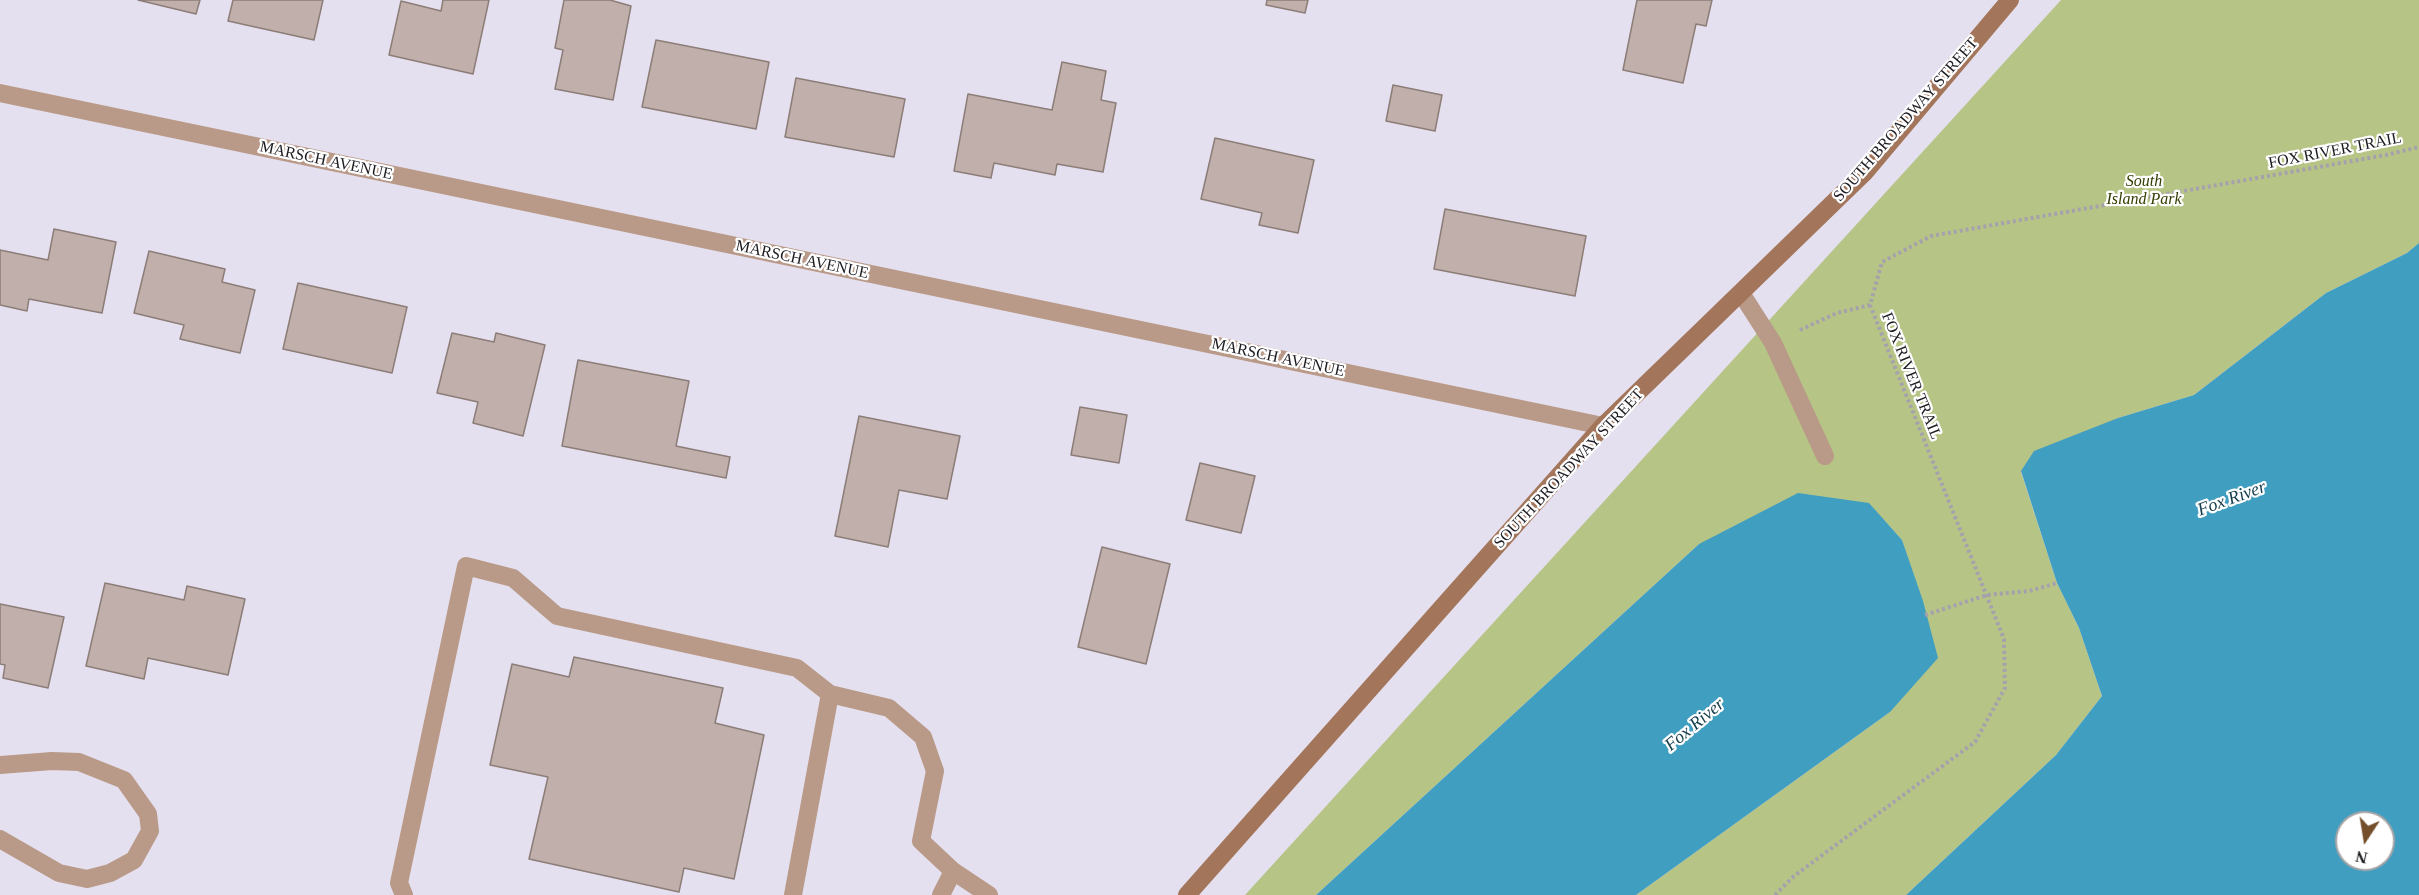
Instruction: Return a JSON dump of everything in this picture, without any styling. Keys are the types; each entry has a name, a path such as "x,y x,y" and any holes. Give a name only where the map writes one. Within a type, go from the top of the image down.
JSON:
{"street":[{"name":"SOUTH BROADWAY STREET","path":"1187,895 1603,426 1865,172 2010,0"},
{"name":"MARSCH AVENUE","path":"0,93 1603,426"},
{"path":"1741,293 1773,343 1825,456"},
{"path":"404,895 399,883 466,566 513,578 558,616 797,668 830,694 889,708 923,737 935,771 921,841 953,872 989,895"},
{"path":"793,895 830,694"},
{"path":"0,765 52,761 78,762 124,780 148,814 150,831 134,860 110,873 87,879 59,873 0,839"},
{"path":"941,895 953,872"}],"path":[{"name":"FOX RIVER TRAIL","path":"1775,895 1794,876 1975,742 2005,688 2004,639 1870,305 1882,262 1931,236 2386,155 2419,147"},
{"path":"1773,343 1837,313 1870,305"},
{"path":"1925,615 1987,595 2029,591 2057,583"}],"green space":[{"name":"South Island Park","path":"2061,0 2419,0 2419,243 2407,253 2326,293 2194,395 2118,418 2021,472 2057,583 2079,628 2102,696 2056,755 1906,895 1636,895 1890,712 1925,615 1902,540 1868,503 1699,544 1316,895 1245,895"}],"water":[{"name":"Fox River","path":"2419,243 2419,895 1906,895 2056,755 2102,696 2079,628 2057,583 2021,471 2034,451 2118,418 2194,395 2326,293 2407,253"},
{"name":"Fox River","path":"1798,493 1869,503 1902,540 1923,601 1938,658 1890,712 1636,895 1316,895 1699,544"}],"building":[{"path":"138,0 200,0 196,14"},
{"path":"233,0 323,0 314,40 228,21"},
{"path":"443,0 489,0 473,74 389,55 401,1 441,11"},
{"path":"564,0 610,0 631,6 613,100 555,89 563,50 555,48"},
{"path":"1267,0 1308,0 1305,13 1266,5"},
{"path":"1637,0 1712,0 1706,26 1696,24 1683,83 1623,70"},
{"path":"656,40 769,62 756,129 642,107"},
{"path":"1062,62 1106,71 1101,100 1116,103 1103,172 1057,164 1055,175 994,163 991,178 954,171 968,94 1052,110"},
{"path":"796,78 905,99 894,157 785,137"},
{"path":"1393,85 1442,95 1435,131 1386,121"},
{"path":"1215,138 1314,160 1298,233 1259,225 1262,213 1201,199"},
{"path":"1445,209 1586,236 1575,296 1434,269"},
{"path":"54,229 116,242 102,313 29,299 27,311 0,305 0,250 48,260"},
{"path":"149,251 225,269 222,282 255,290 240,353 180,339 184,325 134,313"},
{"path":"298,283 407,307 392,373 283,349"},
{"path":"452,333 494,342 496,333 545,345 523,436 473,423 478,402 437,393"},
{"path":"578,360 689,381 676,446 730,457 726,478 562,446"},
{"path":"1080,407 1127,415 1119,463 1071,455"},
{"path":"859,416 960,436 947,499 899,490 888,547 835,536"},
{"path":"1200,463 1255,476 1241,533 1186,520"},
{"path":"1102,547 1170,564 1146,664 1078,647"},
{"path":"105,583 184,600 187,586 245,599 228,675 148,658 144,679 86,666"},
{"path":"0,604 64,617 48,688 3,678 5,665 0,664"},
{"path":"574,657 723,688 715,723 764,735 734,879 684,868 679,892 529,859 548,777 490,765 512,664 569,677"}]}
